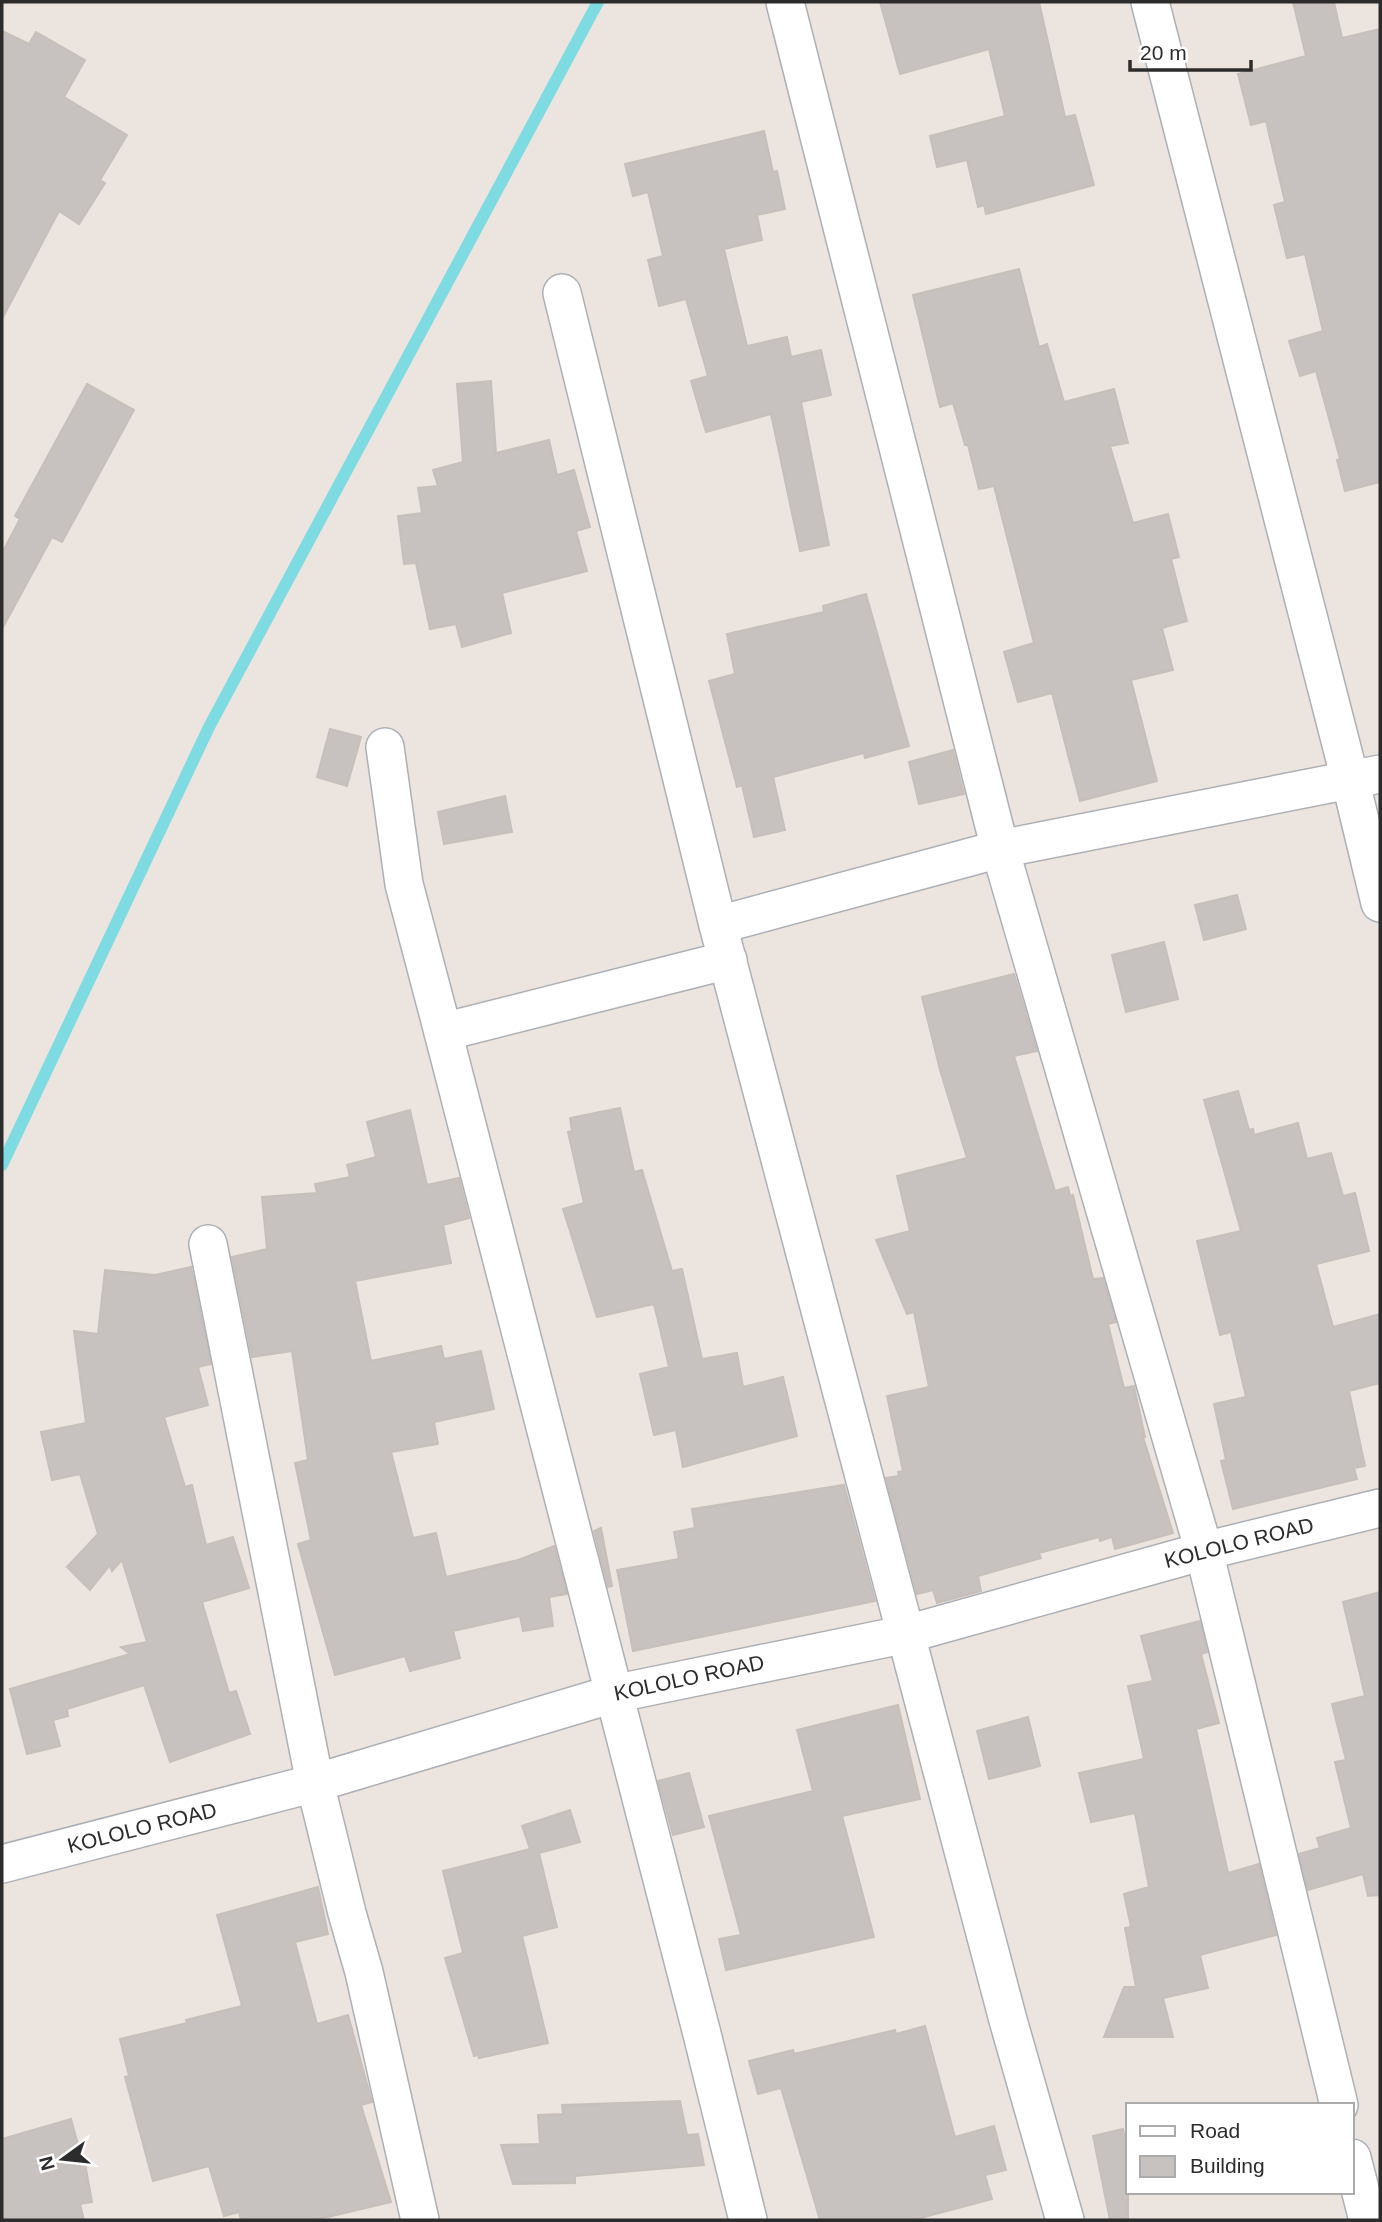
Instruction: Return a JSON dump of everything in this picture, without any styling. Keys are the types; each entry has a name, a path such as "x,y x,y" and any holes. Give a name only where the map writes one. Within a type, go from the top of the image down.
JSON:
{"street":[{"path":"785,2 1000,849 1204,1551 1339,2103"},
{"path":"1150,2 1365,777 1380,903"},
{"path":"562,293 718,925 1008,2020 1065,2220"},
{"path":"385,747 404,884 748,2220"},
{"path":"718,925 1000,849 1365,777"},
{"path":"443,1032 728,960"},
{"path":"208,1244 315,1783 347,1913 365,1972 420,2220"},
{"name":"KOLOLO ROAD","path":"2,1864 315,1783 613,1694 907,1634 1204,1551 1380,1508"},
{"path":"1354,2166 1368,2220"}],"building":[{"path":"880,2 1039,2 1065,117 1075,115 1094,185 986,214 984,205 978,207 967,160 937,167 930,136 1005,116 989,49 900,74"},
{"path":"1293,2 1334,2 1342,38 1380,29 1380,482 1345,491 1337,460 1340,459 1316,371 1300,376 1289,341 1323,331 1305,254 1287,258 1274,205 1285,202 1266,121 1251,125 1238,74 1306,56"},
{"path":"2,31 29,44 36,32 85,60 64,97 127,135 100,180 105,183 79,224 59,211 2,319"},
{"path":"764,131 773,172 777,171 785,209 757,215 762,240 724,249 747,346 787,337 791,357 821,350 831,395 801,402 829,545 800,551 771,414 706,432 691,381 708,376 686,299 659,306 648,260 663,256 648,192 633,196 625,164"},
{"path":"1019,269 1039,347 1047,344 1064,402 1114,389 1128,443 1110,446 1133,523 1168,514 1179,557 1171,559 1187,621 1162,628 1173,670 1131,680 1157,781 1080,801 1052,693 1018,702 1004,652 1034,643 994,486 979,489 968,445 965,445 953,403 940,407 913,295"},
{"path":"491,381 496,453 549,440 557,475 574,470 590,527 576,531 587,571 502,593 511,633 462,647 456,624 430,629 416,563 404,564 398,516 422,513 418,488 438,486 433,470 463,462 457,384"},
{"path":"87,384 134,410 62,542 52,537 2,629 2,553 20,519 15,516"},
{"path":"866,594 909,746 865,758 864,753 773,777 785,830 754,837 742,785 737,787 709,681 735,674 727,634 824,612 823,606"},
{"path":"330,729 361,737 347,786 317,777"},
{"path":"953,750 964,794 919,804 909,762"},
{"path":"505,796 512,832 444,844 438,812"},
{"path":"1237,895 1246,929 1204,940 1195,905"},
{"path":"1164,942 1178,999 1126,1012 1112,955"},
{"path":"1014,974 1037,1051 1014,1056 1055,1191 1068,1187 1070,1196 1073,1195 1093,1279 1103,1278 1116,1322 1108,1324 1124,1388 1134,1386 1143,1437 1173,1533 1115,1549 1112,1537 1100,1541 1099,1537 1039,1553 1041,1558 978,1576 981,1591 937,1603 933,1590 917,1594 886,1478 899,1476 898,1472 903,1471 887,1396 929,1387 914,1312 907,1314 876,1240 910,1231 897,1176 967,1158 940,1070 922,997"},
{"path":"1238,1091 1249,1130 1253,1129 1254,1135 1298,1123 1307,1159 1331,1153 1343,1196 1355,1193 1369,1251 1316,1264 1333,1327 1380,1314 1380,1383 1349,1391 1365,1466 1354,1468 1357,1479 1233,1509 1221,1461 1226,1460 1214,1404 1246,1397 1231,1332 1220,1335 1197,1241 1241,1231 1204,1100"},
{"path":"620,1108 634,1172 642,1170 672,1271 682,1269 702,1359 737,1353 743,1387 783,1377 797,1436 683,1467 676,1430 654,1435 640,1374 669,1367 654,1304 597,1317 563,1209 584,1203 568,1132 572,1131 570,1118"},
{"path":"410,1110 427,1185 459,1178 469,1218 443,1225 451,1263 355,1281 371,1361 441,1346 444,1359 481,1351 494,1409 434,1422 438,1444 391,1452 413,1538 436,1533 446,1577 518,1560 554,1546 567,1594 549,1597 553,1626 523,1631 520,1616 453,1631 460,1658 410,1671 405,1656 335,1675 298,1544 311,1540 295,1463 308,1460 292,1351 252,1357 232,1257 267,1249 262,1197 317,1193 315,1184 350,1177 347,1165 376,1157 367,1122"},
{"path":"191,1267 211,1364 198,1367 208,1405 164,1417 185,1487 192,1485 206,1545 233,1537 249,1588 202,1602 229,1693 236,1691 250,1734 170,1762 144,1685 67,1709 68,1716 53,1720 60,1746 27,1754 10,1689 130,1654 121,1647 147,1642 122,1560 112,1571 110,1565 90,1590 67,1567 98,1534 80,1474 52,1480 41,1432 86,1423 74,1331 98,1334 105,1270 155,1275"},
{"path":"844,1485 875,1601 633,1651 617,1570 679,1559 674,1532 695,1528 692,1509"},
{"path":"601,1528 612,1586 608,1587 594,1531"},
{"path":"1380,1592 1380,1895 1368,1896 1363,1874 1308,1890 1299,1854 1320,1848 1317,1838 1351,1828 1335,1762 1346,1760 1332,1704 1365,1696 1343,1602"},
{"path":"1200,1621 1207,1652 1201,1654 1219,1723 1196,1729 1228,1873 1259,1864 1276,1935 1200,1955 1208,1988 1163,1998 1173,2037 1104,2037 1124,1987 1136,1987 1125,1928 1131,1927 1124,1894 1149,1887 1135,1813 1091,1822 1079,1773 1144,1759 1128,1686 1153,1681 1141,1636"},
{"path":"898,1705 920,1799 842,1816 874,1937 726,1970 719,1939 741,1935 709,1816 813,1791 797,1730"},
{"path":"1028,1717 1040,1766 989,1779 977,1731"},
{"path":"689,1773 704,1827 673,1835 658,1781"},
{"path":"570,1810 580,1842 539,1853 557,1927 522,1936 548,2043 479,2058 478,2055 474,2056 445,1958 463,1953 443,1871 530,1849 522,1826"},
{"path":"318,1887 328,1934 295,1942 317,2024 348,2015 372,2102 361,2105 391,2202 315,2220 241,2220 239,2212 224,2216 209,2166 153,2181 125,2077 129,2076 120,2039 242,2006 217,1915"},
{"path":"925,2026 955,2137 994,2126 1006,2170 985,2175 992,2199 913,2220 820,2220 781,2088 758,2094 749,2061 793,2050 794,2054 895,2030 896,2034"},
{"path":"680,2101 687,2135 698,2134 704,2165 575,2176 575,2183 513,2184 501,2145 540,2144 538,2115 563,2114 562,2105"},
{"path":"71,2119 85,2163 92,2202 80,2204 84,2220 2,2220 2,2139"},
{"path":"1123,2129 1126,2143 1128,2220 1110,2220 1093,2136"}],"waterway":[{"path":"2,1165 209,727 598,2"}]}
